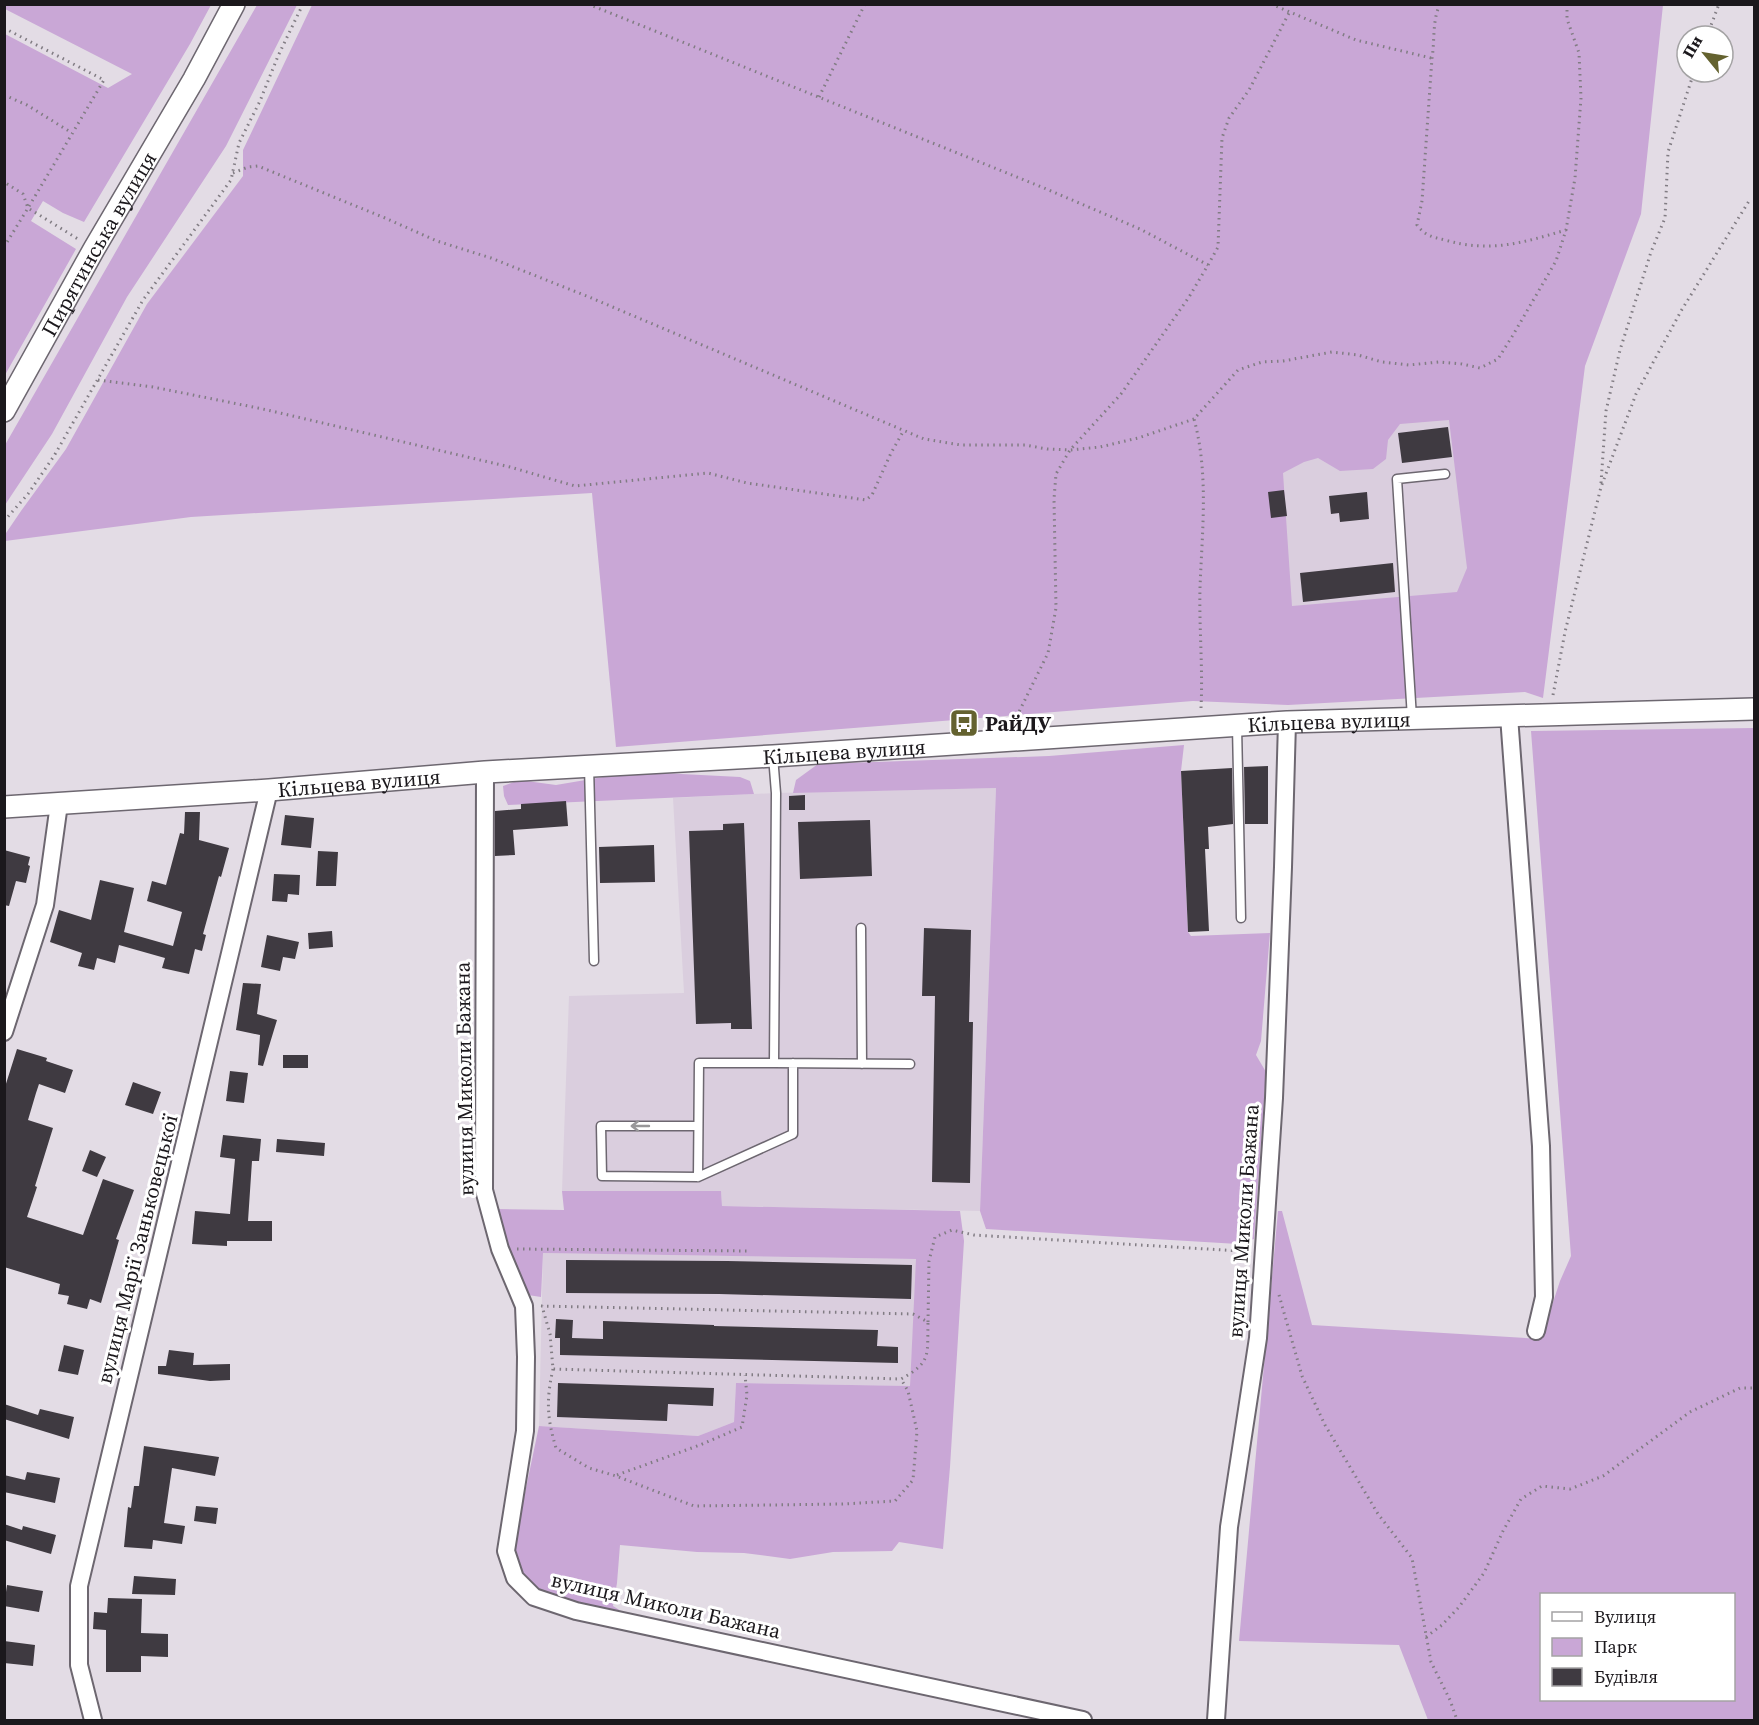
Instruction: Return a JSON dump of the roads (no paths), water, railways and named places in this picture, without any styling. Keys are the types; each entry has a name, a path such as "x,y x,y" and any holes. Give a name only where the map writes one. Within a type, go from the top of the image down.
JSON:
{"street":[{"name":"Пирятинська вулиця","path":"4,411 94,249 194,80 234,4"},
{"name":"Кільцева вулиця","path":"4,807 269,790 485,772 773,756 1287,722 1755,709"},
{"path":"1509,716 1541,1146 1544,1296 1536,1331"},
{"name":"вулиця Миколи Бажана","path":"1216,1720 1229,1527 1258,1338 1274,1098 1287,722"},
{"name":"вулиця Миколи Бажана","path":"485,772 484,1190 500,1249 524,1306 526,1357 525,1431 506,1551 515,1578 534,1597 576,1611 1083,1720"},
{"name":"вулиця Марії Заньковецької","path":"93,1720 79,1665 79,1586 269,790"},
{"path":"4,1032 45,905 59,804"}],"lane":[{"path":"1412,719 1397,479 1445,474"},
{"path":"1237,725 1241,918"},
{"path":"773,756 776,794 774,1063"},
{"path":"589,766 594,961"},
{"path":"861,928 862,1064"},
{"path":"698,1177 699,1063 910,1064"},
{"path":"698,1126 602,1126 602,1176 698,1177 793,1134 793,1064"}],"place":[{"name":"РайДУ","path":"964,723"}]}
